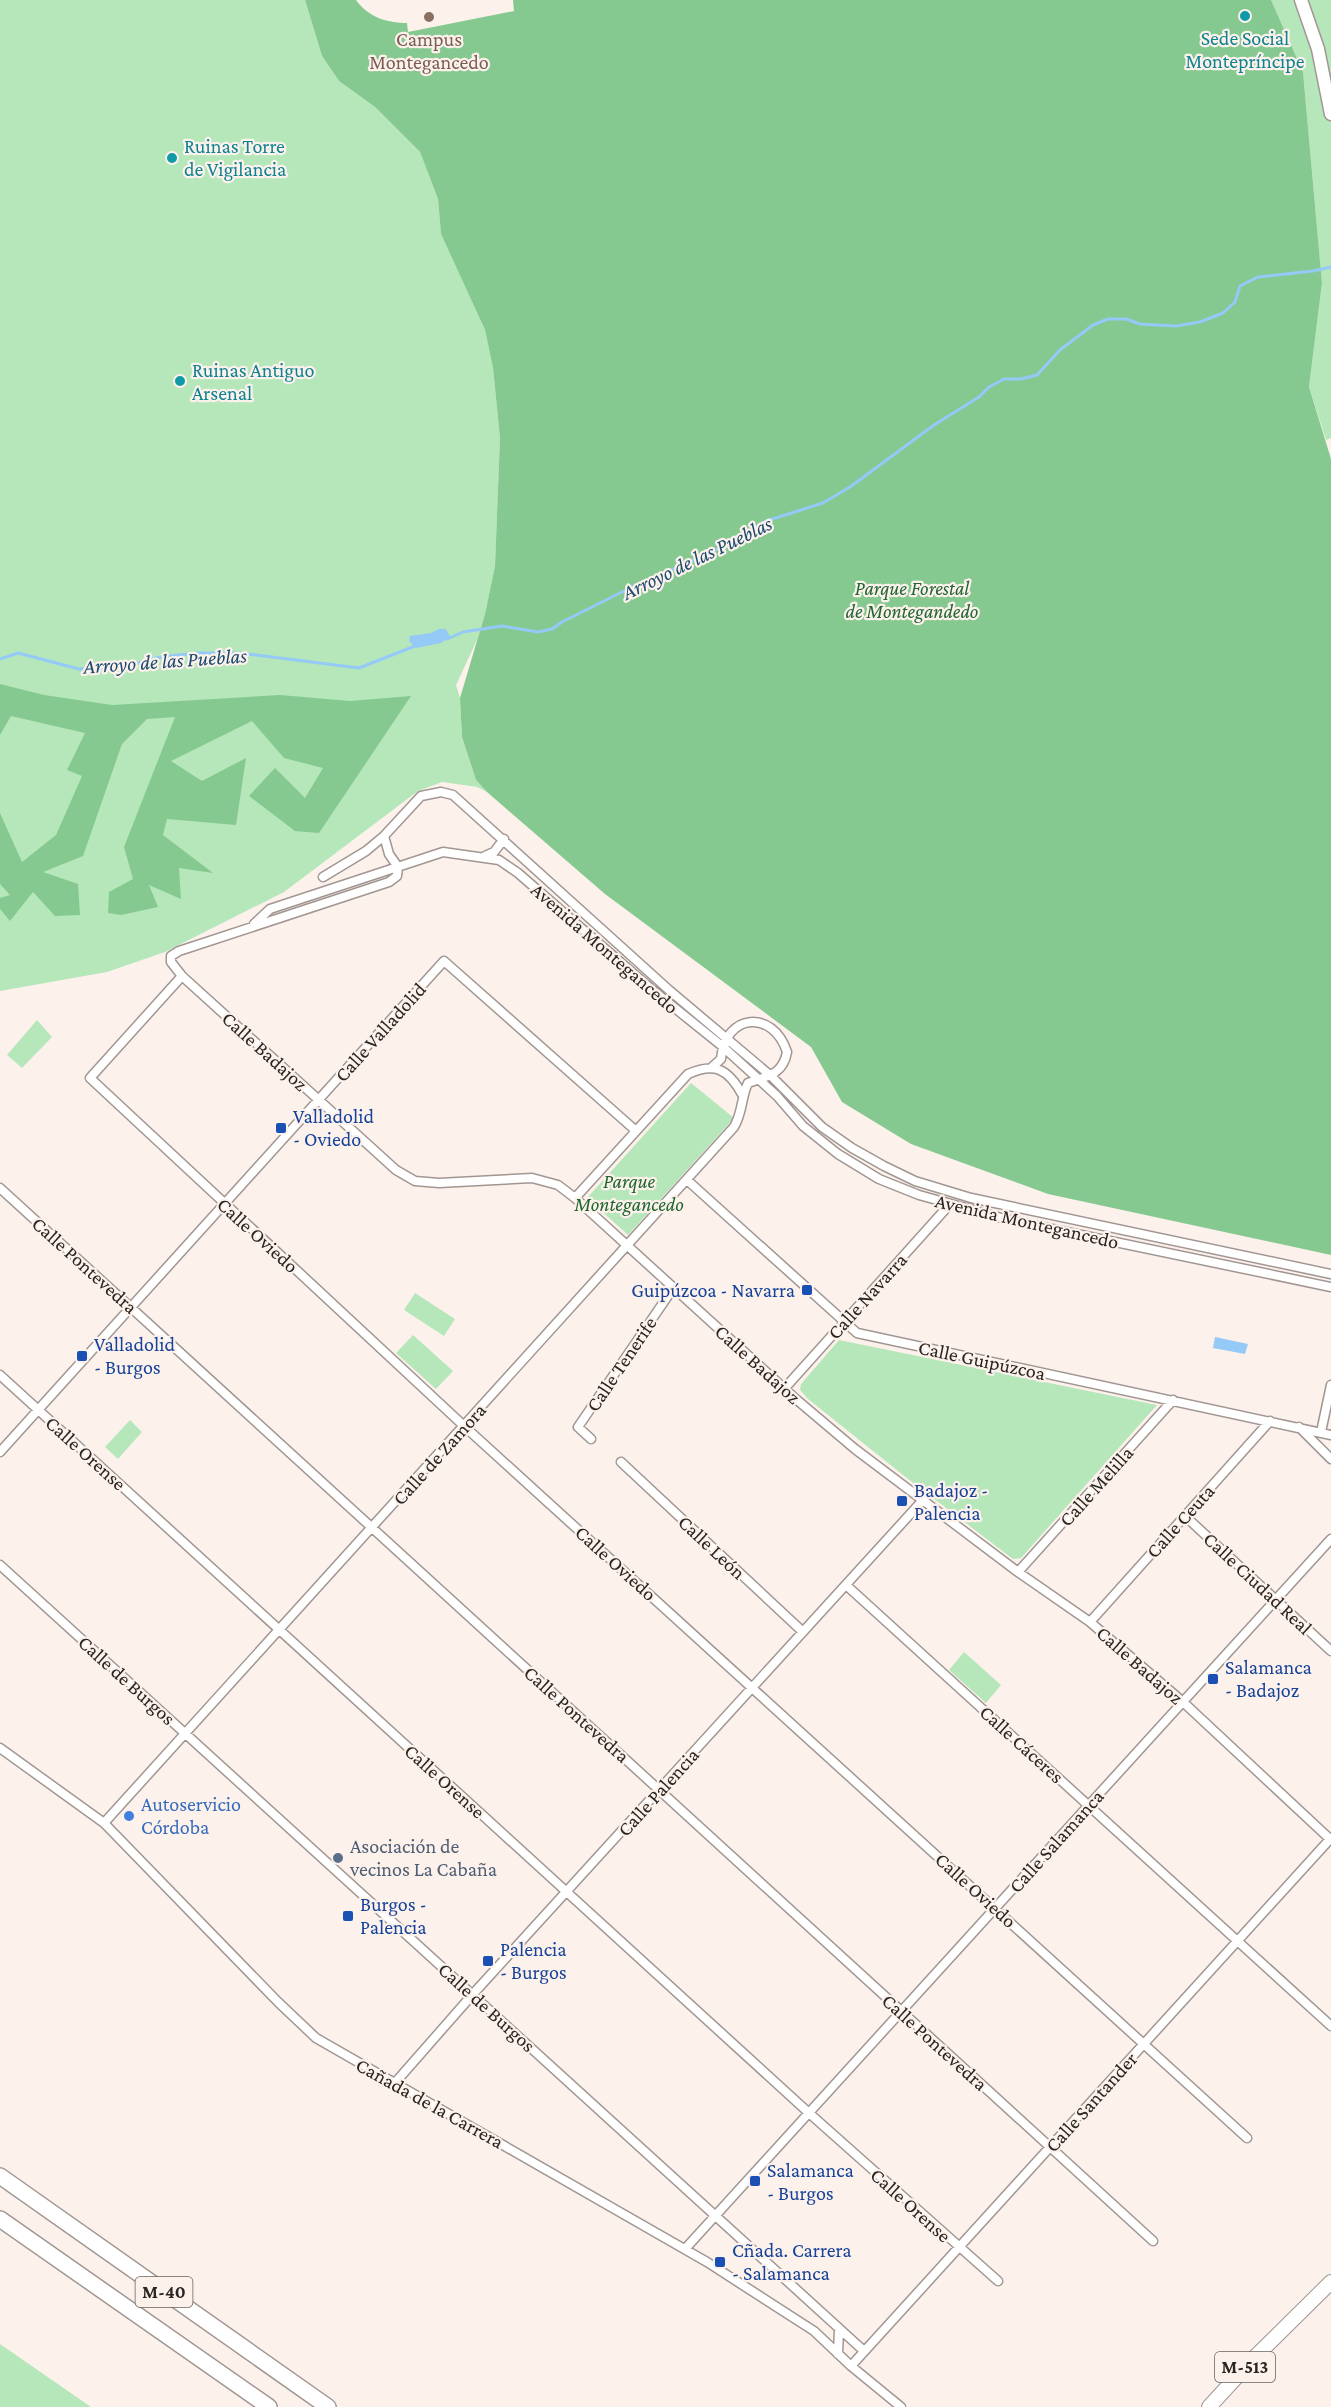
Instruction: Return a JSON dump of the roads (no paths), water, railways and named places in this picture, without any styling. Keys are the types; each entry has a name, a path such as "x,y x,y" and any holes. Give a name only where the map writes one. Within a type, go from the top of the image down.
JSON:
{"highway":[{"name":"M-40","path":"0,2176 328,2407"},
{"name":"M-40","path":"0,2219 269,2407"}],"main road":[{"name":"M-513","path":"1209,2407 1252,2359 1331,2282"}],"street":[{"path":"1301,0 1318,49 1331,114"},
{"name":"Avenida Montegancedo","path":"323,877 352,861 384,836 421,796 441,792 453,795 669,990 771,1076 822,1127 852,1148 915,1181 971,1198 1331,1274"},
{"path":"384,836 389,854 399,867"},
{"path":"485,856 494,852 504,839"},
{"name":"Avenida Montegancedo","path":"170,958 179,951 389,882 397,876 399,867 443,852 485,856 499,860 518,873 650,988 722,1046 777,1096 803,1126 838,1154 879,1179 950,1204 1005,1220 1331,1287"},
{"name":"Calle Badajoz","path":"170,958 172,965 182,976 396,1170 415,1181 439,1183 532,1178 558,1185 674,1287 784,1389 855,1449 1018,1572 1090,1622 1183,1702 1331,1839"},
{"name":"Calle Valladolid","path":"0,1452 444,961 635,1130"},
{"name":"Calle Oviedo","path":"182,976 90,1078 464,1426 996,1907 1247,2138"},
{"path":"575,1198 684,1077 694,1071 711,1068 728,1074 742,1094 748,1083 771,1076 783,1066 787,1052 775,1032 762,1023 754,1021 738,1026 727,1038 722,1046 721,1059 711,1068"},
{"name":"Calle de Zamora","path":"104,1823 734,1127 743,1106 742,1094"},
{"name":"Calle Guipúzcoa","path":"687,1180 857,1333 1331,1435"},
{"name":"Calle Pontevedra","path":"0,1188 1154,2241"},
{"name":"Calle Navarra","path":"784,1389 950,1204"},
{"name":"Calle Tenerife","path":"591,1439 578,1427 674,1287"},
{"name":"Calle Orense","path":"0,1375 809,2113 998,2281"},
{"path":"1321,1432 1331,1385"},
{"name":"Calle Melilla","path":"1018,1572 1173,1400"},
{"name":"Calle Ceuta","path":"1090,1622 1270,1421"},
{"path":"1299,1427 1331,1458"},
{"name":"Calle León","path":"621,1462 803,1632"},
{"name":"Calle Palencia","path":"394,2084 473,1994 923,1500"},
{"name":"Calle Ciudad Real","path":"1185,1516 1331,1651"},
{"name":"Calle Salamanca","path":"685,2249 1331,1539"},
{"name":"Calle de Burgos","path":"0,1565 864,2352"},
{"name":"Calle Cáceres","path":"846,1585 1331,2026"},
{"name":"Cañada de la Carrera","path":"0,1748 104,1823 316,2038 685,2249 814,2331 851,2366 901,2407"},
{"name":"Calle Santander","path":"851,2366 1331,1839"},
{"path":"838,2354 839,2329"}],"water":[{"path":"439,629 446,629 450,637 441,643 416,648 409,641 410,636 431,633"},
{"path":"1215,1337 1248,1344 1245,1354 1213,1348"}],"waterway":[{"name":"Arroyo de las Pueblas","path":"447,639 463,632 502,626 538,632 552,629 622,592 720,548 766,521 823,503 850,487 934,425 979,397 989,387 1004,379 1021,379 1037,375 1060,350 1093,325 1108,319 1126,319 1140,324 1176,326 1200,322 1223,313 1235,302 1240,286 1258,277 1331,267"},
{"name":"Arroyo de las Pueblas","path":"0,659 18,653 79,669 124,667 160,657 198,653 240,653 359,668 415,646"}],"place":[{"name":"Sede Social Montepríncipe","path":"1245,16"},
{"name":"Campus Montegancedo","path":"429,17"},
{"name":"Ruinas Torre de Vigilancia","path":"172,158"},
{"name":"Ruinas Antiguo Arsenal","path":"180,381"},
{"name":"Valladolid - Oviedo","path":"281,1128"},
{"name":"Guipúzcoa - Navarra","path":"807,1290"},
{"name":"Valladolid - Burgos","path":"82,1356"},
{"name":"Badajoz - Palencia","path":"902,1501"},
{"name":"Salamanca - Badajoz","path":"1213,1679"},
{"name":"Autoservicio Córdoba","path":"129,1816"},
{"name":"Asociación de vecinos La Cabaña","path":"338,1858"},
{"name":"Burgos - Palencia","path":"348,1916"},
{"name":"Palencia - Burgos","path":"488,1961"},
{"name":"Salamanca - Burgos","path":"755,2181"},
{"name":"Cñada. Carrera - Salamanca","path":"720,2262"}],"park label":[{"name":"Parque Forestal de Montegandedo","path":"912,600"},
{"name":"Parque Montegancedo","path":"629,1192"}]}
